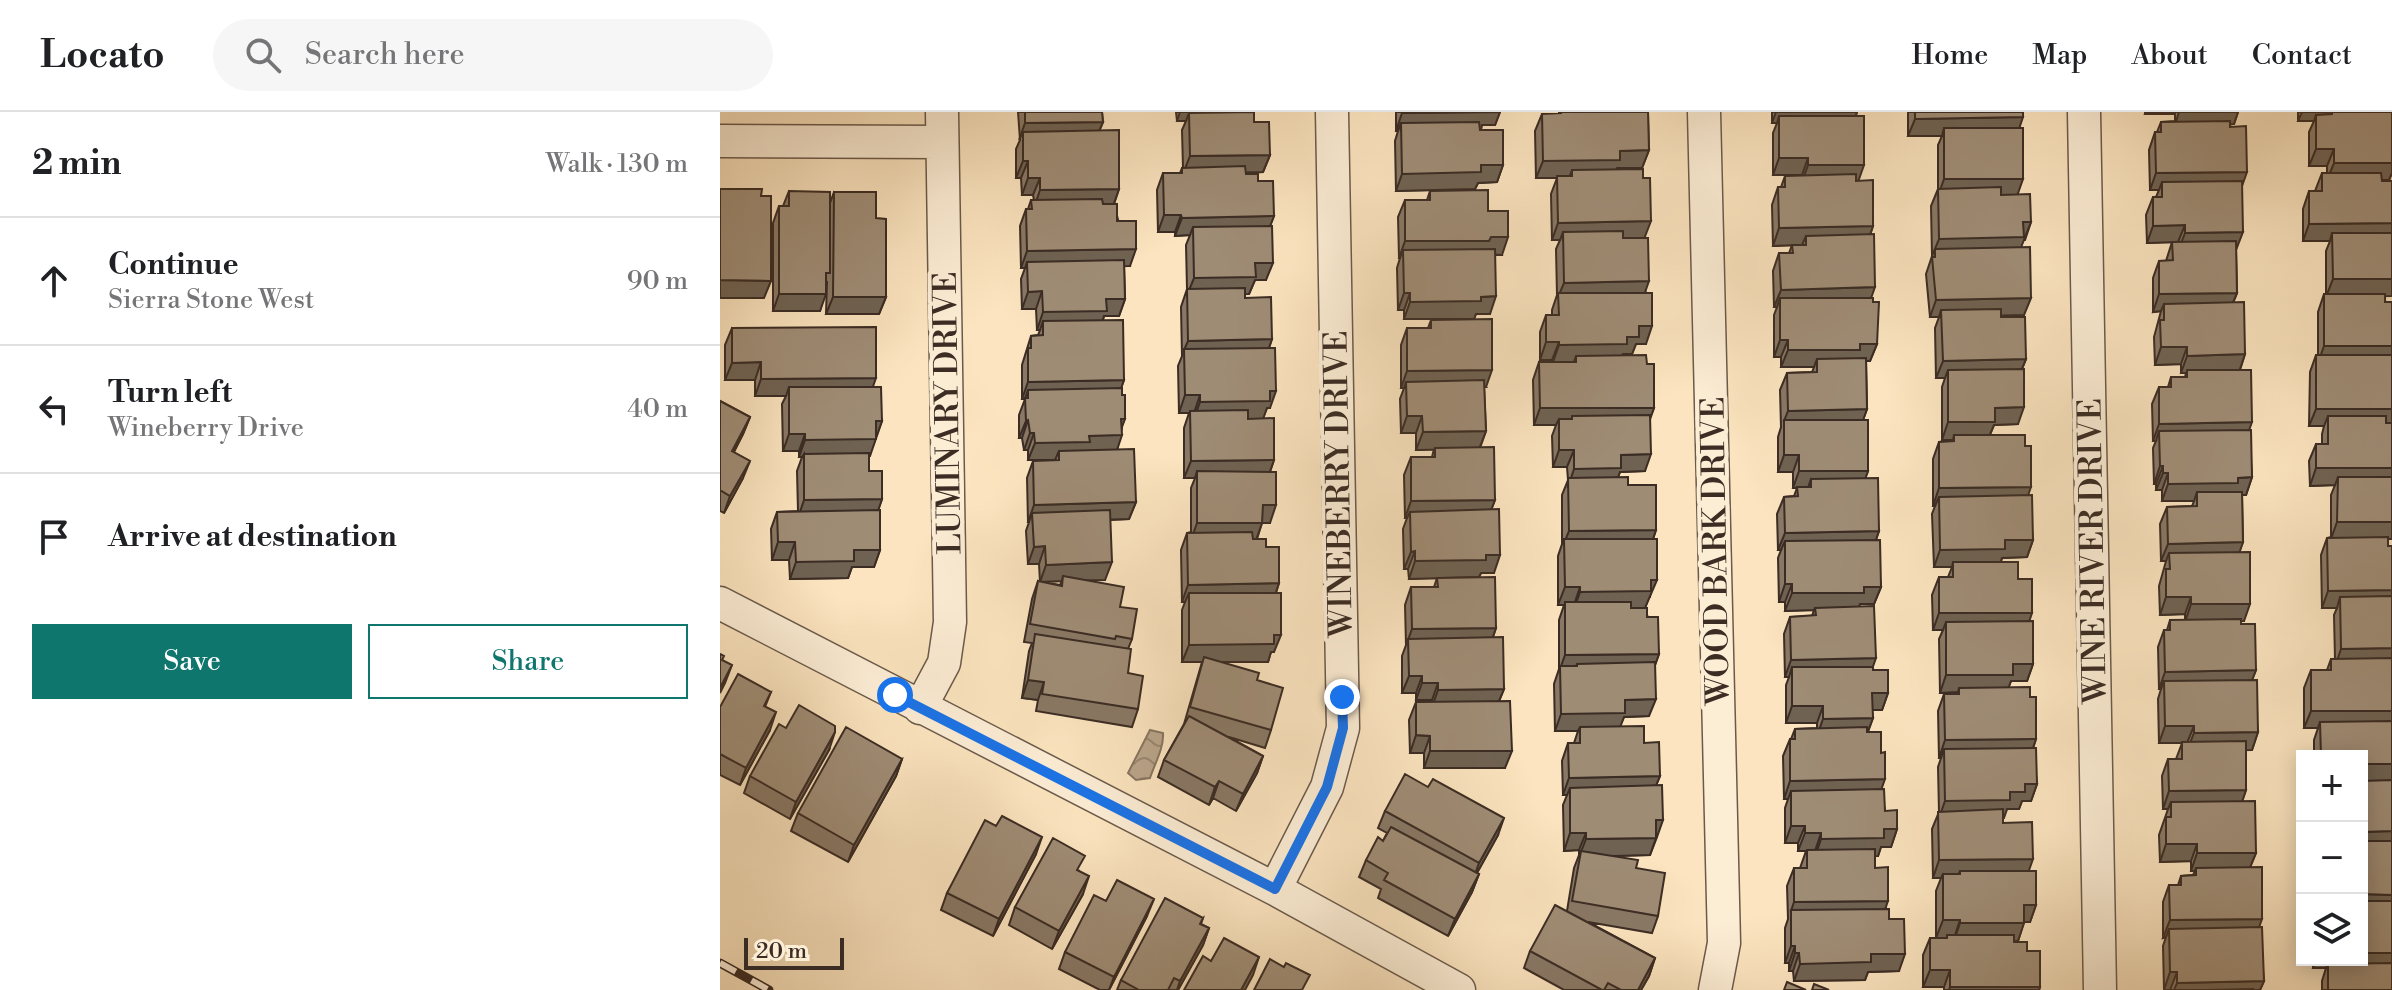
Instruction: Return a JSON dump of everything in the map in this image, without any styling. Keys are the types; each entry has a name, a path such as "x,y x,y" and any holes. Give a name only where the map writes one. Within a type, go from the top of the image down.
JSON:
{"street":[{"name":"WINEBERRY DRIVE","path":"1275,889 1327,787 1343,728 1332,112"},
{"name":"WOOD BARK DRIVE","path":"1704,112 1724,943 1715,990"},
{"name":"WINE RIVER DRIVE","path":"2084,112 2100,990"},
{"path":"720,141 942,127"},
{"name":"LUMINARY DRIVE","path":"920,708 944,663 950,622 942,127"},
{"path":"720,603 1275,889 1459,990"}],"water":[{"path":"1150,730 1163,733 1161,750 1150,778 1136,780 1128,773"}],"building":[{"path":"1025,112 1102,112 1103,122 1025,123"},
{"path":"1254,112 1254,122 1269,122 1270,155 1190,156 1189,113"},
{"path":"1402,112 1487,112 1402,113"},
{"path":"1648,112 1649,150 1620,151 1620,160 1543,161 1542,114"},
{"path":"1915,112 2023,112 2023,117 1915,119"},
{"path":"2392,112 2392,163 2334,163 2334,149 2316,149 2316,115"},
{"path":"1779,116 1864,116 1864,165 1808,165 1808,158 1779,158"},
{"path":"2230,121 2230,127 2246,126 2247,172 2156,173 2155,132 2161,132 2161,122"},
{"path":"1479,122 1480,130 1503,130 1503,165 1481,165 1481,172 1402,174 1401,123"},
{"path":"1944,128 2023,128 2023,179 1944,179"},
{"path":"1119,130 1119,189 1040,190 1040,178 1028,178 1028,161 1023,161 1023,132"},
{"path":"1245,166 1246,174 1258,174 1258,181 1273,181 1274,216 1182,218 1181,215 1164,215 1163,173 1182,173 1182,168"},
{"path":"1643,169 1643,178 1650,178 1651,221 1558,223 1557,176 1572,176 1572,170"},
{"path":"2322,173 2381,173 2382,181 2392,181 2392,223 2309,224 2309,191 2322,191"},
{"path":"1856,174 1856,181 1873,180 1873,226 1779,228 1778,187 1785,187 1785,176"},
{"path":"2242,181 2243,232 2185,233 2185,225 2153,226 2153,197 2162,197 2162,182"},
{"path":"2001,187 2001,195 2030,194 2031,222 2023,222 2024,237 1939,239 1938,189"},
{"path":"720,189 762,189 761,196 771,196 771,281 720,280"},
{"path":"1488,190 1488,211 1508,211 1508,237 1491,237 1489,241 1405,241 1405,200 1430,200 1430,191"},
{"path":"789,191 830,192 830,273 826,273 826,294 779,294 779,206 789,206"},
{"path":"834,192 876,192 876,218 886,219 886,297 833,297"},
{"path":"1102,199 1103,204 1117,204 1117,221 1136,221 1136,249 1027,251 1026,209 1032,209 1031,200"},
{"path":"1272,226 1273,263 1255,263 1256,277 1194,278 1193,227"},
{"path":"1623,231 1623,238 1648,238 1649,281 1564,283 1563,232"},
{"path":"2332,233 2392,233 2392,279 2333,279"},
{"path":"1874,234 1875,287 1781,290 1779,253 1793,253 1792,245 1806,245 1806,236"},
{"path":"2236,241 2237,293 2159,294 2159,261 2173,260 2172,242"},
{"path":"2030,247 2031,298 1936,300 1932,257 1935,257 1935,249"},
{"path":"1495,249 1496,296 1481,297 1481,301 1410,302 1410,293 1404,293 1403,250"},
{"path":"1124,260 1125,299 1106,299 1107,311 1043,312 1042,291 1028,292 1027,262"},
{"path":"1245,288 1245,298 1271,297 1272,339 1188,341 1187,289"},
{"path":"1558,293 1652,293 1652,326 1639,326 1639,337 1627,337 1627,344 1559,345 1559,342 1546,342 1546,315 1559,315"},
{"path":"2324,294 2385,294 2385,302 2392,302 2392,346 2324,346"},
{"path":"1780,298 1873,298 1873,302 1879,302 1877,344 1860,344 1860,350 1788,350 1788,340 1780,340"},
{"path":"2244,302 2245,354 2187,356 2187,347 2161,347 2160,320 2164,320 2164,304"},
{"path":"2001,309 2001,317 2025,317 2026,359 1943,361 1941,310"},
{"path":"1492,319 1492,370 1407,371 1407,328 1431,328 1431,320"},
{"path":"1123,320 1124,380 1028,382 1028,348 1031,348 1031,336 1043,335 1043,321"},
{"path":"876,327 876,378 761,379 761,362 732,363 732,328"},
{"path":"1275,348 1276,391 1270,391 1270,401 1200,402 1200,395 1185,395 1184,349"},
{"path":"1646,355 1647,364 1654,364 1654,408 1540,408 1539,362 1576,362 1576,356"},
{"path":"2316,355 2392,355 2392,409 2316,409"},
{"path":"1866,358 1867,409 1788,411 1787,373 1817,372 1817,359"},
{"path":"2024,369 2024,407 1995,408 1995,422 1948,422 1948,370"},
{"path":"2187,370 2251,370 2252,422 2159,424 2159,387 2171,387 2171,377 2187,377"},
{"path":"1484,380 1486,431 1423,432 1422,416 1407,416 1406,382"},
{"path":"789,387 881,387 882,421 876,421 876,439 805,440 805,434 789,434"},
{"path":"1122,388 1125,419 1121,419 1122,435 1089,436 1090,442 1035,443 1034,433 1030,433 1026,421 1025,398 1028,398 1028,390"},
{"path":"720,401 750,417 732,451 750,461 730,496 720,490"},
{"path":"1248,410 1248,419 1274,418 1274,460 1191,461 1190,411"},
{"path":"1650,415 1651,454 1621,455 1621,468 1574,469 1574,450 1559,450 1559,419 1572,419 1572,416"},
{"path":"2328,416 2386,416 2386,423 2392,423 2392,468 2316,468 2316,444 2328,444"},
{"path":"1784,420 1868,420 1868,471 1799,471 1799,455 1784,455"},
{"path":"2251,430 2252,477 2238,478 2238,483 2168,484 2168,473 2163,473 2163,466 2160,466 2159,431"},
{"path":"1954,435 2025,435 2025,446 2031,446 2031,487 1939,488 1939,442 1954,441"},
{"path":"1494,447 1495,500 1411,501 1411,457 1435,457 1435,448"},
{"path":"1134,449 1136,502 1034,505 1033,461 1059,460 1059,451"},
{"path":"869,453 869,471 882,471 882,499 804,500 804,454"},
{"path":"1197,471 1276,472 1276,505 1263,505 1262,523 1197,523"},
{"path":"1628,477 1628,485 1656,485 1656,530 1569,531 1568,478"},
{"path":"2338,477 2392,477 2392,522 2337,522"},
{"path":"1878,478 1879,531 1785,533 1784,497 1798,496 1797,487 1811,487 1811,479"},
{"path":"2197,492 2242,492 2243,542 2168,544 2167,507 2197,506"},
{"path":"2032,495 2033,540 2005,540 2005,549 1940,550 1939,497"},
{"path":"1499,509 1500,555 1486,555 1486,560 1415,561 1415,551 1411,552 1410,512"},
{"path":"880,510 880,550 854,550 854,561 796,562 795,542 778,542 777,512"},
{"path":"1110,510 1112,562 1046,565 1045,546 1034,547 1032,513"},
{"path":"1252,532 1253,539 1266,539 1266,547 1279,547 1279,583 1188,585 1187,533"},
{"path":"2388,537 2388,546 2392,546 2392,590 2328,591 2327,538"},
{"path":"1564,539 1657,539 1657,580 1651,580 1651,591 1580,592 1580,587 1565,587"},
{"path":"1880,540 1881,587 1864,587 1864,593 1792,593 1792,584 1785,584 1785,541"},
{"path":"2250,552 2250,604 2191,604 2191,597 2166,597 2169,553"},
{"path":"1953,562 2018,562 2018,579 2032,579 2032,613 1939,613 1939,577 1953,577"},
{"path":"1063,576 1124,587 1120,607 1137,609 1132,639 1116,636 1115,639 1030,624 1038,581 1062,586"},
{"path":"1495,577 1496,628 1412,629 1411,587 1438,587 1437,578"},
{"path":"1189,593 1281,593 1281,635 1274,635 1274,644 1189,645"},
{"path":"2392,596 2392,648 2341,649 2340,597"},
{"path":"1565,602 1631,602 1631,608 1647,608 1647,617 1658,617 1659,654 1565,655"},
{"path":"1874,606 1876,658 1791,660 1790,617 1816,615 1815,608"},
{"path":"2241,619 2241,624 2255,624 2256,670 2165,672 2164,630 2170,630 2170,620"},
{"path":"2033,621 2033,664 2013,664 2013,675 1946,675 1946,622"},
{"path":"1035,634 1131,649 1128,673 1143,676 1138,709 1042,694 1044,682 1028,680"},
{"path":"1503,637 1504,689 1438,690 1438,683 1422,683 1422,676 1409,676 1408,639"},
{"path":"720,654 724,656 722,660 732,665 720,688"},
{"path":"1204,657 1259,673 1257,680 1283,688 1271,730 1190,707"},
{"path":"2392,658 2392,711 2311,711 2311,670 2331,670 2331,659"},
{"path":"1655,662 1656,699 1625,700 1625,713 1561,714 1560,666"},
{"path":"1792,667 1873,667 1873,670 1888,670 1888,693 1872,693 1873,718 1823,719 1823,706 1792,706"},
{"path":"738,674 771,692 764,706 776,712 746,768 720,754 720,707"},
{"path":"2257,680 2258,732 2194,733 2194,726 2165,726 2164,681"},
{"path":"2030,687 2030,697 2036,697 2036,739 1945,740 1944,694 1959,694 1959,688"},
{"path":"1510,701 1512,751 1430,751 1430,736 1416,735 1416,702"},
{"path":"799,705 835,726 835,732 796,802 750,776 779,724 786,728"},
{"path":"1189,716 1263,756 1243,794 1219,781 1215,787 1164,760"},
{"path":"2392,721 2392,764 2368,764 2368,750 2321,750 2320,722"},
{"path":"1644,726 1644,743 1659,742 1660,776 1569,778 1568,743 1580,743 1580,727"},
{"path":"846,727 902,759 854,845 798,813"},
{"path":"1867,727 1867,732 1881,732 1885,779 1790,781 1790,739 1795,739 1795,729"},
{"path":"2246,741 2246,790 2169,791 2168,759 2182,759 2182,742"},
{"path":"2036,748 2037,784 2025,784 2025,792 2010,792 2010,800 1945,801 1944,749"},
{"path":"1405,774 1428,787 1433,779 1504,818 1479,863 1385,811"},
{"path":"2392,780 2392,831 2368,832 2368,781"},
{"path":"1662,785 1663,820 1656,820 1656,838 1586,839 1586,833 1570,833 1570,788"},
{"path":"1884,789 1885,811 1897,810 1897,829 1884,829 1884,838 1821,839 1821,833 1805,833 1805,826 1791,826 1791,791"},
{"path":"2255,801 2256,853 2197,853 2197,844 2166,844 2166,817 2171,817 2171,802"},
{"path":"2003,809 2003,823 2032,822 2033,859 1939,860 1938,812"},
{"path":"1002,816 1042,837 999,919 947,893 985,820 996,826"},
{"path":"1391,827 1479,874 1455,919 1384,880 1388,873 1366,860 1378,837 1383,841"},
{"path":"1053,838 1085,856 1077,870 1089,876 1059,931 1015,907"},
{"path":"2368,841 2392,841 2392,895 2368,894"},
{"path":"1875,849 1875,868 1888,867 1888,901 1794,902 1794,868 1807,868 1807,850"},
{"path":"1581,851 1638,860 1636,868 1665,873 1658,916 1572,901"},
{"path":"2262,867 2262,919 2170,920 2169,885 2181,885 2181,876 2196,875 2196,868"},
{"path":"1960,871 2036,871 2036,905 2024,905 2024,923 1943,920 1943,874 1960,874"},
{"path":"1117,880 1154,899 1114,977 1065,952 1094,895 1106,901"},
{"path":"1165,898 1203,918 1200,924 1209,928 1180,981 1174,978 1168,990 1139,990 1121,980"},
{"path":"2368,901 2392,901 2392,953 2368,953"},
{"path":"1555,905 1655,958 1638,990 1621,990 1608,983 1602,990 1530,951"},
{"path":"1889,909 1889,919 1904,919 1905,954 1871,954 1871,962 1800,964 1799,953 1795,953 1795,946 1791,946 1791,910"},
{"path":"2262,927 2264,981 2177,983 2177,972 2170,972 2169,929"},
{"path":"1947,935 2014,935 2014,942 2027,942 2027,951 2040,951 2040,987 1950,987 1950,970 1930,970 1930,938 1947,938"},
{"path":"1224,938 1259,957 1241,990 1184,990 1203,956 1211,961"},
{"path":"1270,959 1310,975 1302,990 1254,990"},
{"path":"2368,963 2392,963 2392,990 2328,990 2328,966 2368,966"},
{"path":"1787,982 1806,990 1784,990"},
{"path":"1814,984 1829,990 1812,990"}],"railway":[{"path":"720,963 769,990"}],"route":[{"path":"895,695 1275,889 1327,787 1343,728 1342,697"}]}
